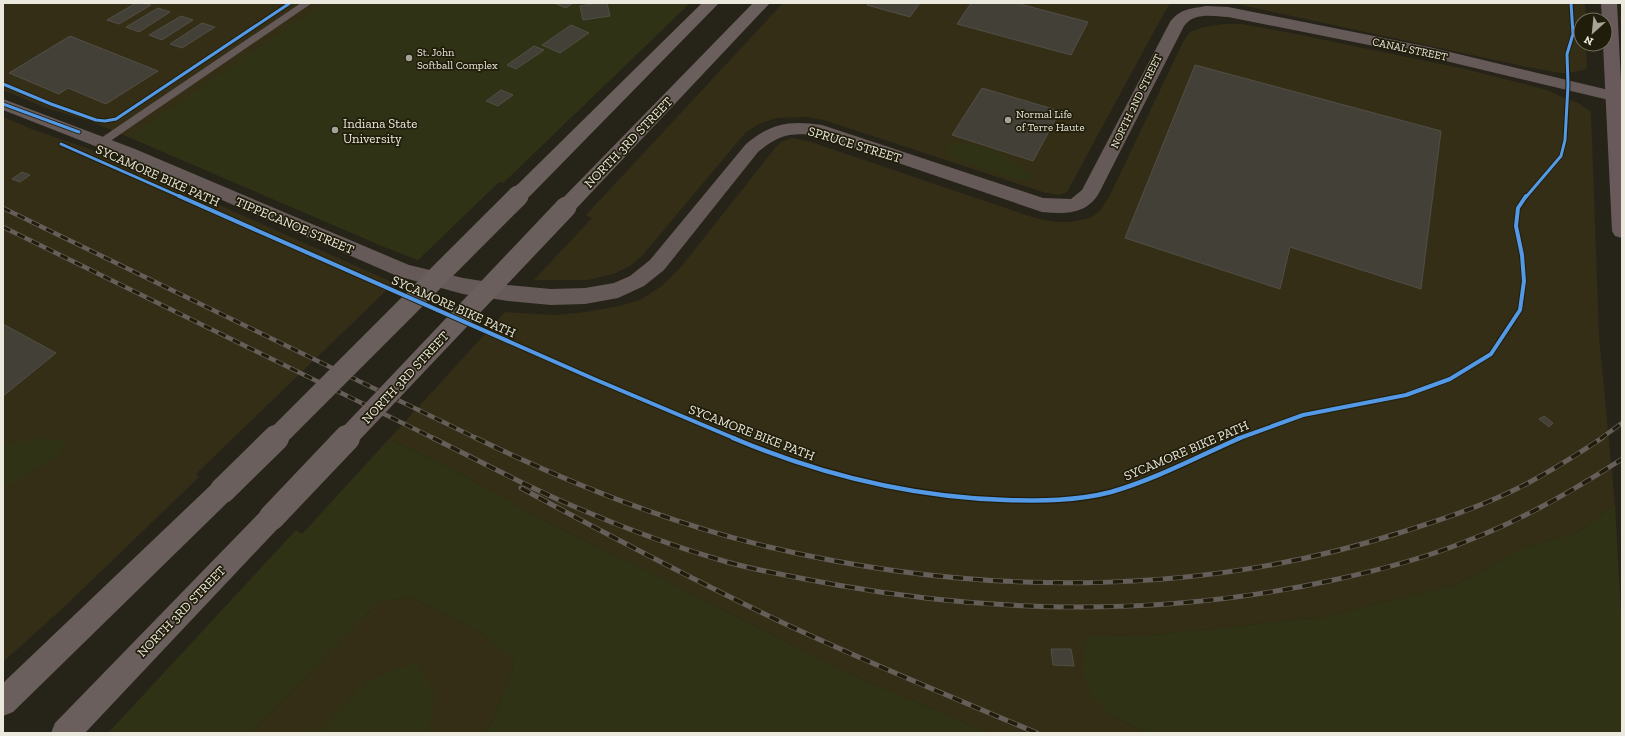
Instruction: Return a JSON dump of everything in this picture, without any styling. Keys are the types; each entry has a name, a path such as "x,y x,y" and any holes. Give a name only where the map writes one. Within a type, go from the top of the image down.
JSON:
{"highway":[{"path":"3,702 223,490 712,3"},
{"name":"NORTH 3RD STREET","path":"65,733 762,3"}],"main road":[{"path":"1609,3 1613,96 1622,231"}],"street":[{"name":"CANAL STREET","path":"1204,7 1429,52 1613,96"},
{"name":"NORTH 2ND STREET","path":"1077,203 1086,199 1093,187 1176,25 1182,17 1204,7"},
{"name":"TIPPECANOE STREET","path":"3,104 102,142 404,271 463,286 552,298"},
{"name":"SPRUCE STREET","path":"552,298 592,295 618,290 637,281 657,265 752,148 765,136 789,127 802,127 822,132 1042,205 1063,206 1077,203"}],"lane":[{"path":"102,142 307,3"}],"shaded area":[{"name":"Indiana State University","path":"3,3 690,3 503,183 499,182 418,260 90,121 46,108 3,90"},
{"path":"783,3 1172,3 1169,5 1159,22 1067,192 1059,195 1046,193 824,120 807,117 776,118 759,124 746,132 641,257 630,266 613,274 588,280 534,280 592,218 586,215"},
{"path":"1232,3 1585,3 1586,12 1573,12 1573,52 1586,52 1587,68 1580,71 1562,73 1532,68"},
{"path":"1225,24 1241,24 1291,33 1465,69 1547,90 1578,103 1591,112 1599,336 1615,504 1580,531 1523,548 1455,585 1322,617 1144,636 1087,635 1115,718 1149,733 989,733 834,667 649,571 551,524 450,468 389,439 505,312 555,315 586,312 620,306 642,299 663,285 681,267 775,148 781,142 792,138 808,141 1035,218 1056,222 1071,222 1090,218 1100,211 1110,195 1183,42 1190,32 1204,27"},
{"path":"3,117 34,130 107,155 394,283 196,474 199,477 63,608 3,662"},
{"path":"410,597 484,635 515,663 492,722 485,733 250,733 380,601"}],"green space":[{"name":"Indiana State University","path":"324,3 690,3 503,183 499,182 418,260 133,139 132,136 134,133"},
{"path":"958,143 989,149 998,153 1014,162 1031,176 1026,181 1013,178 949,157 947,147"},
{"path":"47,437 66,443 55,457 3,489 3,447 14,443"},
{"path":"389,439 450,468 551,524 649,571 834,667 989,733 485,733 492,722 515,663 484,635 410,597 380,601 250,733 108,733 296,530 302,534"},
{"path":"1615,504 1622,632 1622,733 1149,733 1115,718 1091,697 1083,668 1087,635 1144,636 1322,617 1455,585 1523,548 1580,531"},
{"path":"416,662 435,693 429,733 318,733 367,681"}],"building":[{"path":"136,3 151,5 119,24 107,20"},
{"path":"554,3 573,3 566,8"},
{"path":"607,3 610,16 583,20 580,6"},
{"path":"869,3 920,3 910,17 867,5"},
{"path":"971,3 1016,3 1088,22 1071,55 957,24"},
{"path":"158,8 170,12 139,32 126,27"},
{"path":"181,16 193,20 162,40 149,35"},
{"path":"202,23 215,27 182,48 170,44"},
{"path":"571,25 589,33 560,53 542,45"},
{"path":"70,36 158,71 106,104 68,88 59,94 9,73"},
{"path":"534,46 544,50 516,69 507,65"},
{"path":"1195,65 1441,131 1421,289 1290,247 1280,289 1125,238"},
{"path":"982,88 1060,111 1033,161 952,135"},
{"path":"501,90 513,95 498,106 486,101"},
{"path":"22,172 30,175 20,182 12,179"},
{"path":"3,324 56,353 3,396"},
{"path":"1544,416 1553,423 1549,427 1539,419"},
{"path":"1051,649 1071,649 1074,666 1053,665"}],"railway":[{"path":"3,208 478,439"},
{"path":"3,227 434,439"},
{"path":"1600,439 1622,423"},
{"path":"476,438 547,471 656,514 769,547 847,563 926,575 1005,581 1085,583 1165,579 1244,570 1322,554 1399,533 1469,509 1510,492 1557,467 1602,438"},
{"path":"434,439 520,482 592,514 669,543 741,566 782,575 898,595 960,602 1021,606 1083,607 1145,605 1206,600 1268,592 1364,573 1433,553 1508,524 1566,493 1622,459"},
{"path":"521,488 649,556 779,621 875,665 1037,733"}],"cycle path":[{"path":"3,84 51,104 96,120 105,121 116,119 290,3"},
{"name":"SYCAMORE BIKE PATH","path":"61,144 594,379 777,456 855,480 899,489 972,499 1037,501 1070,500 1110,492 1147,481 1243,436 1303,415 1406,395 1450,379 1491,354 1520,310 1524,281 1522,255 1516,226 1518,208 1529,192 1561,156 1565,140 1568,85 1567,54 1573,34 1571,3"},
{"path":"3,104 79,132"}],"place":[{"name":"St. John Softball Complex","path":"409,58"},
{"name":"Normal Life of Terre Haute","path":"1008,120"},
{"name":"Indiana State University","path":"335,130"}]}
